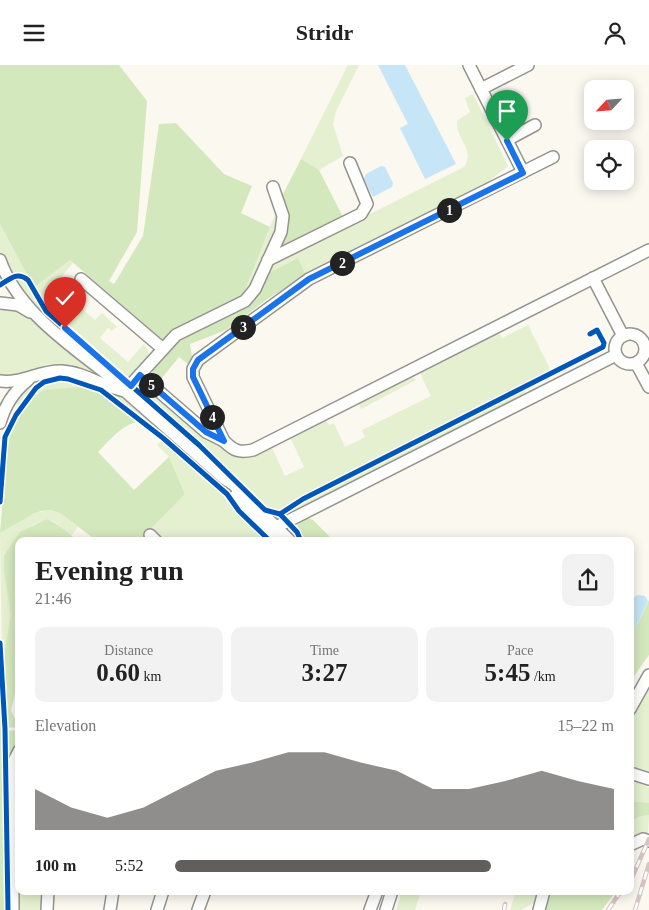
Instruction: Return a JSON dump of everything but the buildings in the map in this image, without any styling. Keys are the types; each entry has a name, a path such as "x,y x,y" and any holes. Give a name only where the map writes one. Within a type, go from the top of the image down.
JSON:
{"street":[{"path":"469,65 523,173"},
{"path":"481,89 528,65"},
{"path":"507,141 535,125"},
{"path":"224,441 193,377 193,369 198,360 309,279 553,157"},
{"path":"268,260 361,214 367,205 350,163"},
{"path":"125,391 176,335 245,301 255,289 281,232 283,216 273,187"},
{"path":"140,375 206,432 224,441 232,449 241,453 253,450 649,250"},
{"path":"0,260 17,293 38,317 116,380 125,391 225,479 246,508 280,537 301,515 616,355"},
{"path":"593,278 623,336"},
{"path":"81,279 163,349"},
{"path":"0,303 18,305 38,317"},
{"path":"635,335 646,341 644,354 636,363 625,363 616,355 616,344 623,336 635,335"},
{"path":"636,363 649,387"},
{"path":"0,381 30,378 52,371 64,371 77,373 113,389 125,391"},
{"path":"0,423 5,407 11,397 30,378"},
{"path":"634,702 649,675"},
{"path":"15,759 12,765 15,809"},
{"path":"634,774 649,779"},
{"path":"634,843 642,839 649,841"},
{"path":"13,910 15,888"},
{"path":"47,910 48,895"},
{"path":"110,910 112,895"},
{"path":"157,910 162,895"},
{"path":"198,910 204,895"},
{"path":"370,910 376,895"},
{"path":"386,910 391,895"},
{"path":"537,909 542,895"}],"green space":[{"path":"0,65 119,65 147,101 137,232 109,281 114,284 143,236 159,124 176,123 224,174 252,186 241,213 270,227 243,295 173,331 164,341 70,260 35,287 0,224"},
{"path":"348,65 359,65 336,111 333,124 343,156 319,170 301,159"},
{"path":"473,94 508,166 482,187 306,275 298,258 268,273 274,262 464,167 468,155 459,134 457,121 470,112 465,98"},
{"path":"301,159 319,170 344,219 278,252 281,198"},
{"path":"276,212 278,225 253,284 243,295"},
{"path":"0,224 27,274 16,273 10,275 0,254"},
{"path":"298,258 306,275 269,298 226,330 190,344 192,356 189,365 179,357 157,384 152,373 155,365 176,341 248,303 268,273"},
{"path":"70,260 73,263 48,293 59,303 66,295 95,320 102,313 117,327 112,331 108,328 100,338 128,362 144,344 148,350 149,359 133,377 127,379 47,310 35,287"},
{"path":"20,276 26,280 46,313 124,381 120,380 25,297 13,277"},
{"path":"5,306 23,312 101,376 99,377 75,367 52,365 32,370 24,375 0,377 0,307"},
{"path":"528,325 549,367 549,372 292,501 280,511 265,506 208,449 136,387 140,381 194,426 234,455 247,457 271,446 285,476 304,467 290,437 325,419 329,425 334,423 345,447 365,437 362,430 431,396 420,371 499,332 502,338"},
{"path":"68,375 89,383 72,378 56,377 41,383 21,406 11,402 28,385 39,378"},
{"path":"411,376 416,380 361,409 358,403"},
{"path":"55,381 72,382 92,388 53,390 32,398 42,387"},
{"path":"89,383 115,393 131,403 165,432 162,435 122,403"},
{"path":"79,387 97,389 141,421 122,429 98,452 134,490 169,457 185,494 143,537 92,537 60,513 51,510 33,514 0,533 8,437 22,411 32,399 44,390"},
{"path":"523,390 525,393 516,401 286,519 284,514 292,507"},
{"path":"163,439 198,470 263,537 160,537 152,528 185,494 169,457 157,445"},
{"path":"51,510 60,513 78,527 72,535 55,522 47,519 30,527 18,537 15,537 7,567 11,621 2,665 0,533 31,515"},
{"path":"308,518 313,520 330,537 302,537 296,527 300,522"},
{"path":"47,519 73,537 17,537 20,532"},
{"path":"15,540 15,694 11,710 15,720 15,727 6,728 2,665 11,615 4,571 4,556"},
{"path":"649,600 649,655 634,676 634,631"},
{"path":"0,674 4,731 7,910 0,910"},
{"path":"649,684 649,772 634,767 634,713"},
{"path":"15,730 15,746 7,766 6,731"},
{"path":"634,781 649,787 649,803 634,801"},
{"path":"634,801 649,803 649,815 638,817 634,820"},
{"path":"649,815 648,833 634,838 634,820 638,817"},
{"path":"19,895 43,895 41,910 20,910"},
{"path":"401,895 420,895 415,910 396,910"},
{"path":"515,895 539,895 536,902 521,910 510,910"},
{"path":"548,895 613,895 602,910 543,910"}],"water":[{"path":"378,65 405,65 456,164 425,179 400,128 408,124"},
{"path":"381,166 385,167 393,183 392,187 373,197 364,179 366,174"},
{"path":"638,595 645,596 648,601 634,631 634,597"}],"railway":[{"path":"634,873 649,839"},
{"path":"635,910 649,864"},
{"path":"608,910 618,895"},
{"path":"504,910 505,904"}],"cycle path":[{"path":"0,285 10,278 17,276 28,280 46,311 199,445 265,510 280,514 297,532 299,537"},
{"path":"280,514 303,499 603,347 604,343 597,330 590,334"},
{"path":"0,502 5,437 16,415 36,388 44,382 60,378 68,379 101,390 163,438 227,494 239,511 266,537"},
{"path":"0,643 5,729 8,910"}],"route":[{"path":"65,328 131,386 140,375 206,432 224,441 193,377 193,369 198,360 309,279 523,173 507,141"}]}
